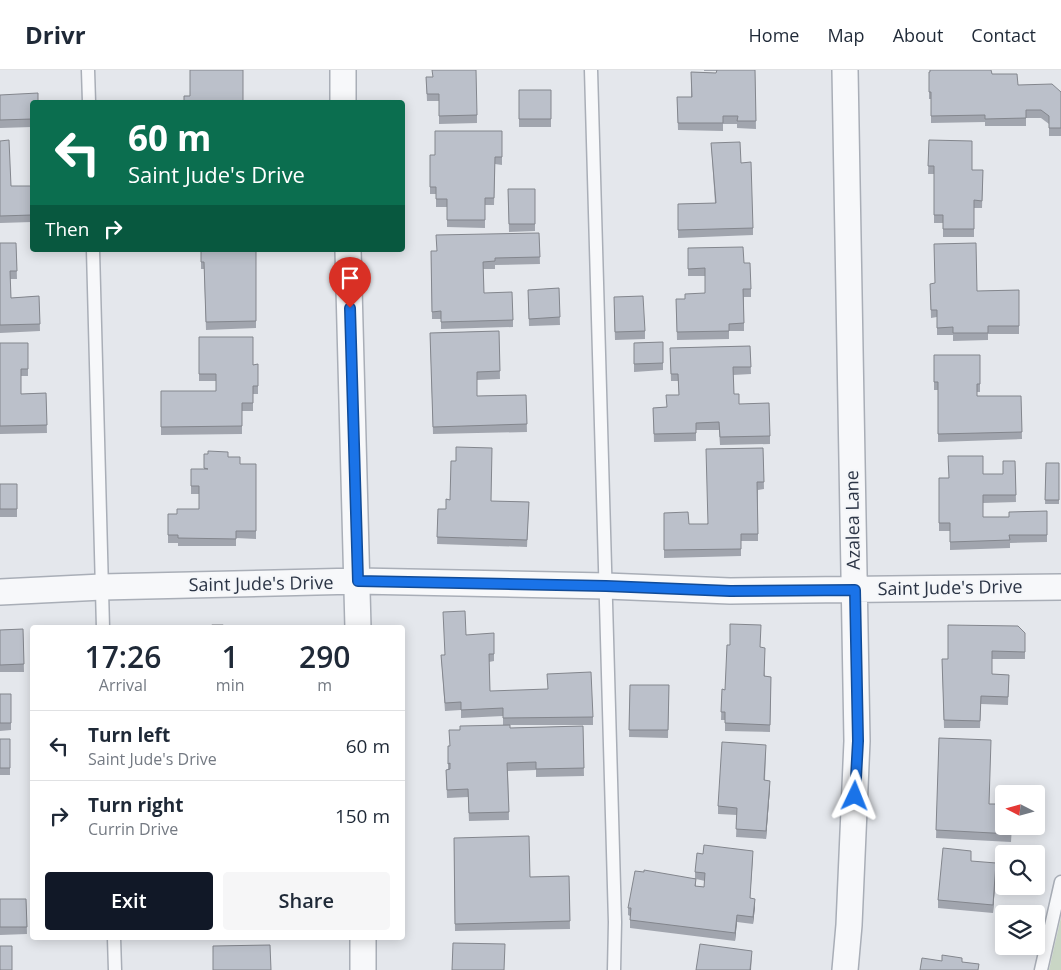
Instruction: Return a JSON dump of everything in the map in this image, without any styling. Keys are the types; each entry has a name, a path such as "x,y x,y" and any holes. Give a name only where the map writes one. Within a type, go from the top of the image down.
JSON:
{"street":[{"path":"342,70 344,100"},
{"name":"Azalea Lane","path":"845,70 858,741 850,925 845,970"},
{"path":"348,252 358,625"},
{"name":"Saint Jude's Drive","path":"0,592 102,587 358,581 606,586 730,591 1061,587"},
{"path":"363,940 363,970"}],"lane":[{"path":"88,70 89,100"},
{"path":"592,70 615,922 614,970"},
{"path":"93,252 103,625"},
{"path":"1040,970 1061,882"},
{"path":"114,940 115,970"}],"green space":[{"path":"1061,917 1061,970 1049,970"}],"building":[{"path":"190,70 243,70 243,100 184,100 184,96 190,96"},
{"path":"432,70 476,70 477,115 439,116 439,94 427,94 426,77 433,77"},
{"path":"717,70 755,70 756,121 737,121 738,116 723,116 723,123 678,123 677,97 692,97 691,72 716,73"},
{"path":"930,70 991,70 992,74 1017,74 1018,85 1052,84 1061,92 1061,128 1049,128 1049,116 1041,110 1026,110 1026,118 985,119 985,115 931,116"},
{"path":"519,90 551,90 551,119 519,119"},
{"path":"38,93 38,100 30,100 30,119 0,120 0,95"},
{"path":"435,131 502,131 502,157 495,157 494,198 485,198 485,220 447,220 447,199 436,199 436,187 430,187 430,155 435,155"},
{"path":"9,140 11,186 30,186 30,215 0,216 0,141"},
{"path":"929,140 972,141 972,170 983,170 982,201 974,200 974,229 943,229 943,215 934,215 934,166 928,166"},
{"path":"740,142 741,163 751,162 753,228 678,230 678,204 716,203 711,143"},
{"path":"508,189 535,189 535,224 509,224"},
{"path":"539,233 540,257 495,258 495,261 483,262 484,293 512,292 513,320 441,322 441,311 432,312 431,251 437,251 436,235"},
{"path":"0,243 16,243 17,271 10,271 11,298 39,296 40,324 0,325"},
{"path":"976,243 977,291 1019,290 1019,326 988,326 988,333 953,333 953,327 937,328 937,310 931,310 930,284 935,283 934,244"},
{"path":"743,247 744,263 750,263 751,289 743,289 744,323 729,324 729,331 677,332 676,299 685,299 685,294 705,293 705,268 688,269 688,248"},
{"path":"201,252 256,252 256,321 206,322 204,262 201,262"},
{"path":"559,288 560,317 529,319 528,290"},
{"path":"643,296 645,331 615,332 614,297"},
{"path":"499,331 500,371 477,372 477,396 526,395 527,424 433,427 430,333"},
{"path":"199,337 253,337 253,365 258,364 258,386 253,386 253,403 242,403 242,426 161,427 161,391 216,391 216,374 199,374"},
{"path":"663,342 663,363 634,364 634,343"},
{"path":"0,343 28,343 28,369 21,369 21,394 46,393 47,425 0,426"},
{"path":"750,346 751,367 733,367 734,394 739,394 739,404 769,403 770,436 720,437 719,422 696,423 696,433 654,434 653,408 667,407 666,395 679,395 678,374 671,374 670,348"},
{"path":"934,355 980,355 980,384 977,384 977,396 1021,396 1022,432 938,434 938,382 934,382"},
{"path":"456,447 492,448 491,501 529,502 527,540 437,537 438,509 446,509 446,499 450,500 451,461 456,461"},
{"path":"763,448 764,482 757,482 758,534 741,534 741,549 664,550 664,513 688,512 689,524 708,524 706,449"},
{"path":"208,451 228,452 228,457 240,457 240,464 256,464 256,531 236,531 236,539 178,538 178,535 168,535 168,514 177,514 177,509 199,509 199,486 191,486 191,469 208,469 204,468 204,454 208,454"},
{"path":"948,456 983,456 983,474 1003,474 1003,461 1015,461 1016,495 983,495 983,517 1009,517 1009,512 1047,511 1047,535 1009,535 1010,540 950,542 950,523 939,523 939,478 949,478"},
{"path":"1046,463 1059,463 1059,500 1045,500"},
{"path":"0,484 17,484 17,509 0,509"},
{"path":"465,611 466,635 494,633 494,654 489,654 490,691 548,689 547,674 591,672 593,717 503,718 503,708 461,710 461,702 445,703 441,655 445,655 443,612"},
{"path":"730,624 761,625 760,647 765,648 764,676 771,677 770,725 725,723 725,712 721,712 722,689 725,690 727,645 730,645"},
{"path":"948,625 1018,626 1025,633 1025,652 992,651 992,674 1009,675 1008,697 981,696 980,721 944,720 942,659 948,659"},
{"path":"23,629 24,664 0,665 0,630"},
{"path":"630,685 669,685 668,730 629,730"},
{"path":"0,694 11,694 11,723 0,723"},
{"path":"510,725 510,728 583,726 584,768 536,769 536,762 507,763 509,812 469,813 468,789 447,790 446,770 450,769 450,763 448,764 449,730 460,730 460,726"},
{"path":"939,738 991,740 989,804 995,804 995,833 936,830"},
{"path":"0,739 10,739 10,768 0,768"},
{"path":"722,742 766,745 764,780 770,781 766,831 736,829 737,808 718,806"},
{"path":"529,836 530,877 569,876 570,921 455,924 454,838"},
{"path":"704,845 753,851 750,898 755,899 753,917 737,915 735,933 630,920 631,908 628,908 635,871 644,872 644,870 696,879 695,886 704,887 705,873 695,872 697,853 703,854"},
{"path":"943,848 971,851 971,861 995,863 993,905 938,900"},
{"path":"0,899 26,899 27,927 0,927"},
{"path":"453,943 505,944 504,970 452,970"},
{"path":"700,944 752,951 750,970 696,970"},
{"path":"270,945 271,970 213,970 213,946"},
{"path":"0,946 12,946 12,970 0,970"},
{"path":"942,955 962,958 962,962 979,964 978,970 920,970 922,958 942,961"}],"route":[{"path":"350,308 358,581 606,586 730,591 855,590 858,741 855,796"}]}
